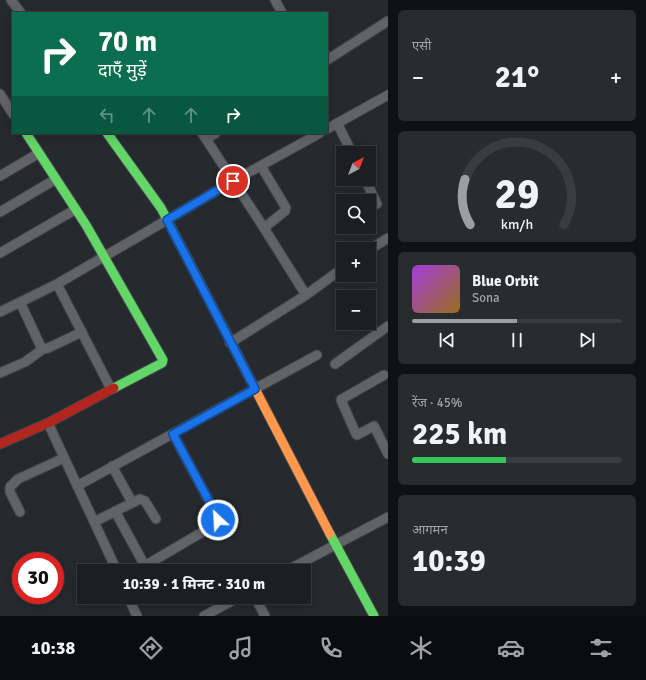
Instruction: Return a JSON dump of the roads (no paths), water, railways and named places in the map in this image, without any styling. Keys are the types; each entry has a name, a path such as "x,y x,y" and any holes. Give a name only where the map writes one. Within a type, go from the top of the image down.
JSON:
{"street":[{"path":"11,0 20,12"},
{"path":"275,0 281,12"},
{"path":"328,59 388,20"},
{"path":"0,94 12,112"},
{"path":"328,128 388,95"},
{"path":"0,112 8,106"},
{"path":"337,123 348,146"},
{"path":"0,444 48,423 162,363 164,360 105,256 27,134"},
{"path":"108,134 161,208 230,343 374,616"},
{"path":"0,312 57,284 233,181 318,134"},
{"path":"204,136 306,294"},
{"path":"0,176 39,153"},
{"path":"261,166 286,208 285,212 264,228"},
{"path":"0,212 56,179"},
{"path":"368,186 377,204"},
{"path":"0,253 76,209"},
{"path":"376,246 388,238"},
{"path":"230,343 336,273"},
{"path":"57,284 111,389"},
{"path":"20,302 43,349"},
{"path":"335,364 388,326"},
{"path":"0,373 25,362 43,349 82,332"},
{"path":"77,486 317,355"},
{"path":"384,376 341,400 356,434 357,435 374,426 388,454"},
{"path":"48,423 114,564"},
{"path":"148,564 216,524 218,520 173,434"},
{"path":"20,512 10,492 10,487 18,479 64,458"},
{"path":"112,466 132,502"},
{"path":"94,522 140,498 145,500 156,519"},
{"path":"114,511 144,564"},
{"path":"299,564 388,517"},
{"path":"131,604 137,616"},
{"path":"204,616 226,604"},
{"path":"259,604 265,616"}]}
